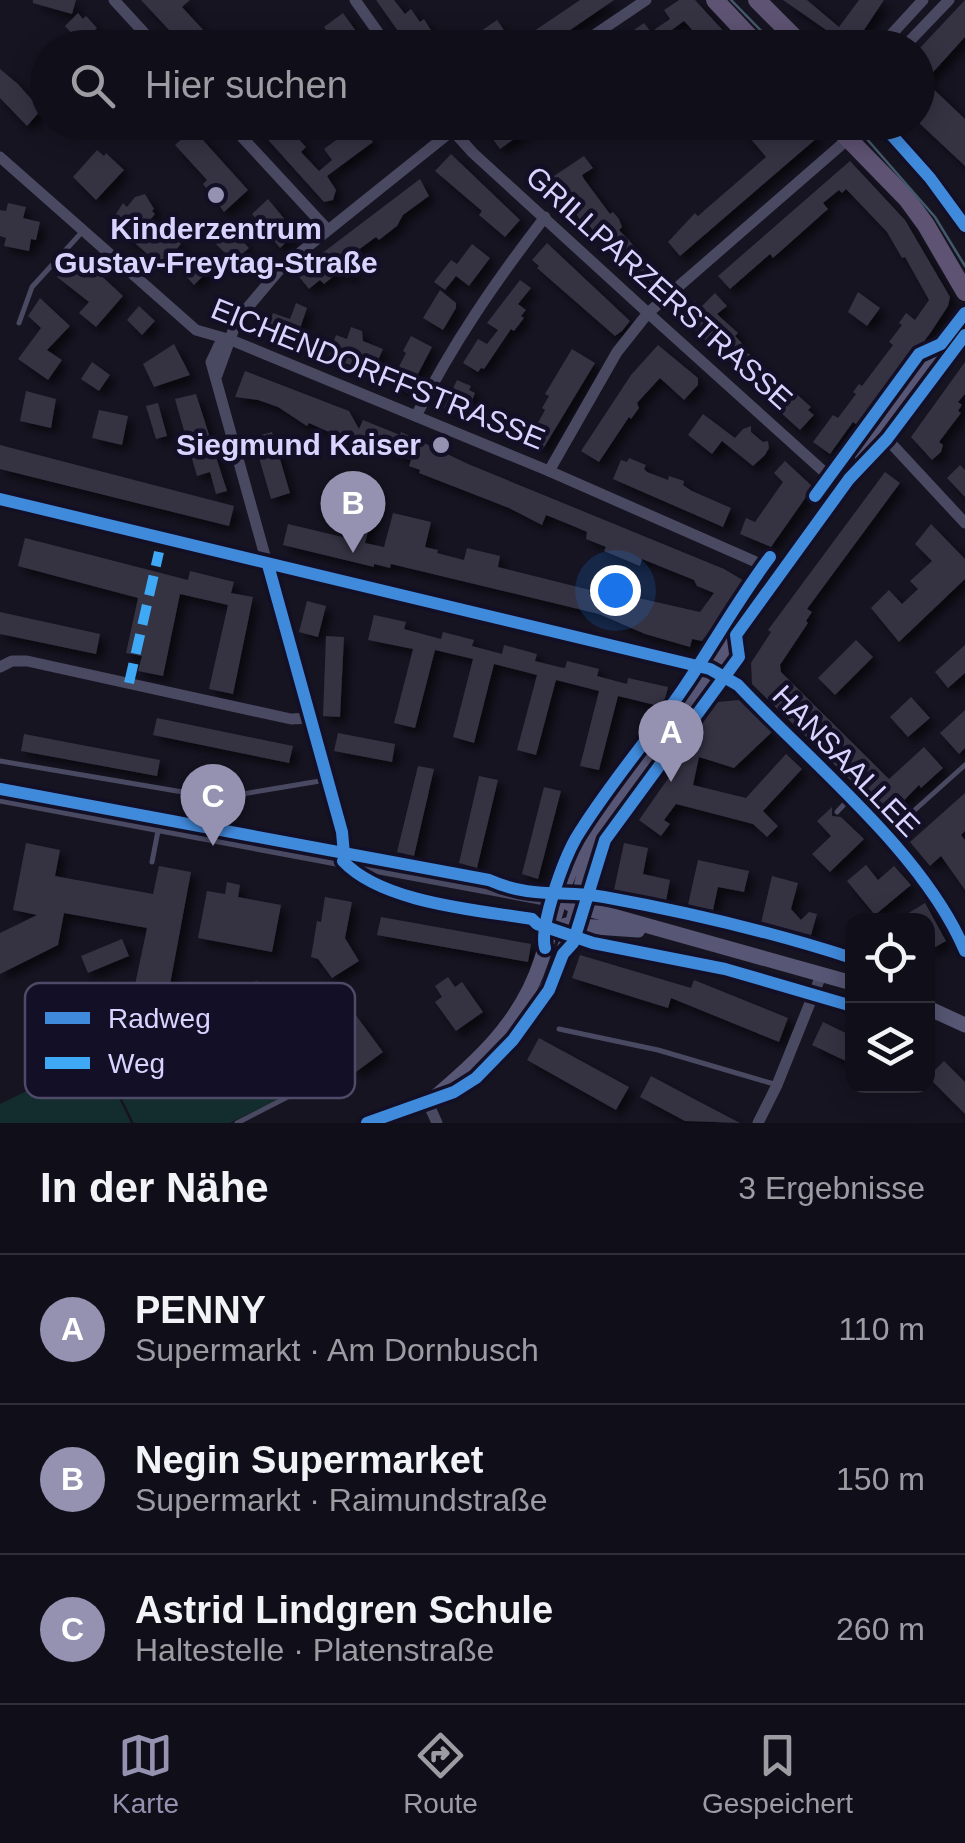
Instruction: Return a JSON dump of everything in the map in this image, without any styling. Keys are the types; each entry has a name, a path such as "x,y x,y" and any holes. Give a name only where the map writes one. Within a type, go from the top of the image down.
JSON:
{"main road":[{"path":"715,0 743,30"},
{"path":"757,0 787,30"},
{"path":"849,140 907,199 965,292"},
{"path":"896,140 965,226"},
{"path":"367,1123 454,1092 476,1078 514,1040 549,990 572,926 569,904 578,852 965,313"},
{"path":"846,483 887,439 965,335"},
{"path":"428,1103 472,1067 512,1022 536,974 553,923 569,904"},
{"path":"569,904 845,980"},
{"path":"553,923 660,932"},
{"path":"935,1011 965,1024"}],"street":[{"path":"114,0 142,30"},
{"path":"355,0 376,30"},
{"path":"602,30 646,0"},
{"path":"896,30 924,0"},
{"path":"920,30 949,0"},
{"path":"245,140 327,229"},
{"path":"216,380 237,320 280,268 432,140"},
{"name":"GRILLPARZERSTRASSE","path":"463,140 648,313 846,483"},
{"path":"549,471 617,352 648,313 847,140"},
{"name":"EICHENDORFFSTRASSE","path":"0,157 196,330 230,340 549,471 756,562 776,578"},
{"path":"416,416 448,352 545,217"},
{"path":"196,330 212,362 345,844 344,861 354,873 388,891 553,923"},
{"path":"212,362 219,345 230,340"},
{"path":"887,439 965,523"},
{"path":"0,499 710,669"},
{"path":"0,666 12,660 28,661 291,719 311,718"},
{"name":"HANSAALLEE","path":"710,669 738,685 886,836 962,933 965,951"},
{"path":"0,798 569,904"},
{"path":"758,1123 822,973"},
{"path":"428,1103 438,1123"}],"lane":[{"path":"20,322 32,288 84,230"},
{"path":"0,761 218,798 326,780"},
{"path":"886,836 965,765"},
{"path":"837,812 849,799"},
{"path":"152,862 159,827"},
{"path":"559,1029 658,1050 777,1085"},
{"path":"237,1123 285,1098"}],"green space":[{"path":"25,1092 25,1098 119,1098 131,1123 0,1123 0,1104"},
{"path":"122,1098 281,1098 230,1123 134,1123"}],"building":[{"path":"33,0 76,0 72,14"},
{"path":"141,0 190,0 182,7 203,30 169,30"},
{"path":"376,0 394,0 405,14 411,9 431,30 397,30"},
{"path":"580,0 614,0 570,30 536,30"},
{"path":"679,0 695,0 722,30 692,30 684,21 672,30 654,30 670,19 664,10"},
{"path":"783,0 807,0 839,27 859,0 884,0 864,30 826,30"},
{"path":"965,0 965,37 935,70 935,32"},
{"path":"78,13 97,28 69,30 65,26"},
{"path":"343,13 355,30 326,30 324,27"},
{"path":"497,20 504,30 482,30"},
{"path":"0,69 30,98 27,126 0,98"},
{"path":"935,90 965,119 965,166 935,138"},
{"path":"181,140 203,140 248,190 224,212 203,184 207,180 175,145"},
{"path":"268,140 300,140 306,147 301,152 319,171 332,160 324,149 336,140 372,140 327,176 336,190 333,200 324,202"},
{"path":"494,140 513,140 500,149"},
{"path":"752,140 815,140 680,256 668,242 695,213 698,216 766,157"},
{"path":"97,150 124,170 96,200 73,177"},
{"path":"451,154 520,220 505,237 479,215 482,211 435,171"},
{"path":"584,156 593,168 582,175 584,179 610,214 613,212 619,219 619,230 660,273 651,283 647,279 642,284 610,254 551,178"},
{"path":"850,161 905,220 950,297 931,332 860,427 853,422 830,454 813,442 833,415 838,418 859,384 862,386 893,345 889,342 906,313 915,320 929,300 905,257 846,189 823,203 828,209 773,258 770,254 730,289 718,276"},
{"path":"420,179 429,196 379,240 376,237 346,259 356,272 347,278 341,270 324,284 320,280 309,289 296,273"},
{"path":"145,194 154,209 151,219 181,244 162,267 111,222 123,203 127,207 135,197"},
{"path":"268,199 296,233 280,248 252,214"},
{"path":"8,203 26,207 23,218 40,222 29,251 4,246 0,210 6,211"},
{"path":"231,229 249,248 241,255 236,250 229,257 216,244"},
{"path":"547,243 630,321 622,331 615,336 537,268 532,260"},
{"path":"472,244 490,258 469,286 456,276 445,290 434,282 451,260 457,264"},
{"path":"77,253 123,296 96,327 79,313 89,302 57,277"},
{"path":"202,255 213,266 194,285 183,273"},
{"path":"520,280 531,288 518,304 526,310 521,316 524,318 478,372 463,363 478,339 487,344 498,330 487,323"},
{"path":"440,290 456,303 443,330 423,318"},
{"path":"858,292 880,308 867,326 848,312"},
{"path":"715,293 727,306 717,314 738,333 735,336 742,343 740,346 768,370 755,385 680,317 695,301 701,307"},
{"path":"40,298 70,326 47,350 62,360 48,380 18,359 41,328 28,316"},
{"path":"296,303 307,308 296,340 267,329 273,313 290,319"},
{"path":"139,306 155,321 142,335 127,320"},
{"path":"351,327 362,331 363,341 383,349 373,372 328,358 336,335 347,339"},
{"path":"411,336 432,347 408,393 390,384"},
{"path":"174,344 190,375 154,387 143,364"},
{"path":"658,345 698,378 698,385 684,400 660,378 637,403 639,408 599,462 581,451 631,375"},
{"path":"572,349 595,363 543,449 528,441 545,410 542,408 549,396 545,394"},
{"path":"92,362 110,375 99,391 81,379"},
{"path":"965,362 965,394 958,402 962,405 958,411 961,413 939,442 943,445 941,452 932,460 911,437"},
{"path":"245,371 349,411 359,429 363,420 400,435 401,432 468,464 724,569 746,582 702,641 692,639 690,647 645,634 599,614 391,564 390,568 374,567 283,545 288,524 355,540 368,490 378,493 365,543 384,547 393,513 431,522 425,547 438,550 437,553 464,560 467,548 500,556 498,567 590,590 589,594 621,603 624,590 635,592 634,597 700,612 714,593 697,586 694,580 642,559 640,566 604,551 606,547 586,539 587,532 578,528 546,515 542,525 419,473 420,470 409,466 411,460 354,436 351,442 309,423 307,426 278,407 235,397"},
{"path":"457,380 471,386 469,390 475,393 465,418 444,408"},
{"path":"783,388 788,392 791,389 811,407 808,410 814,415 800,430 770,403"},
{"path":"26,391 56,399 51,428 20,421"},
{"path":"196,394 227,491 216,494 210,472 197,476 175,399"},
{"path":"158,403 167,436 156,439 146,406"},
{"path":"99,410 128,416 122,445 92,438"},
{"path":"504,412 518,419 509,437 495,430"},
{"path":"703,414 735,438 751,426 751,432 763,442 768,441 765,455 753,466 722,441 712,454 688,435"},
{"path":"272,432 290,493 271,499 253,437"},
{"path":"0,445 234,506 229,526 0,469"},
{"path":"629,458 646,465 647,472 684,481 683,485 692,491 731,508 723,527 613,479 621,460 627,462"},
{"path":"785,461 813,487 771,547 740,534 746,518 755,522 783,482 774,473"},
{"path":"960,465 965,470 965,497 947,478"},
{"path":"885,472 900,483 807,609 812,612 808,623 780,665 781,672 889,779 924,747 943,768 921,788 919,785 888,817 752,684 751,663 771,632 768,630"},
{"path":"931,524 965,559 965,579 899,642 871,608 889,590 902,604 918,589 910,581 932,561 915,544"},
{"path":"25,538 188,580 190,571 234,582 231,593 253,597 233,694 209,689 228,605 180,594 163,676 138,671 142,656 126,653 138,598 18,566"},
{"path":"307,601 326,606 318,637 299,632"},
{"path":"0,612 100,634 96,654 0,634"},
{"path":"374,615 406,622 404,629 441,639 443,632 474,640 472,646 502,654 504,645 537,654 535,661 565,668 567,661 599,669 597,676 627,684 628,678 668,687 663,707 618,696 599,770 580,766 599,691 556,680 536,755 517,750 537,675 494,664 474,743 453,737 473,659 435,650 415,728 394,723 413,649 368,640"},
{"path":"326,636 344,637 340,717 323,716"},
{"path":"856,640 873,657 835,695 818,678"},
{"path":"965,645 965,673 948,688 935,672"},
{"path":"911,697 930,718 908,737 890,717"},
{"path":"739,700 772,732 734,768 699,757 693,785 746,798 786,754 802,769 763,811 778,826 767,837 753,824 676,804 664,820 670,824 661,836 639,820 681,760 676,759 718,702"},
{"path":"965,710 965,748 959,754 940,733"},
{"path":"157,718 293,746 289,763 153,735"},
{"path":"338,733 395,744 392,762 334,751"},
{"path":"24,734 160,760 157,776 21,751"},
{"path":"418,766 434,769 414,856 397,852"},
{"path":"479,776 498,780 477,868 459,863"},
{"path":"544,787 561,791 538,879 522,874"},
{"path":"965,793 965,831 961,835 965,840 965,890 941,856 930,866 910,842"},
{"path":"832,807 832,816 841,817 864,839 830,872 812,854 831,836 817,821"},
{"path":"26,843 60,850 55,876 153,894 159,866 191,872 170,983 135,983 147,928 64,913 58,945 0,974 0,933 37,915 13,910"},
{"path":"624,843 648,848 643,874 670,880 666,901 614,890"},
{"path":"698,860 749,871 744,892 718,887 713,910 688,905"},
{"path":"866,865 878,880 894,866 911,885 873,913 847,881"},
{"path":"772,876 798,883 791,909 801,920 809,912 817,914 811,935 761,923"},
{"path":"227,882 240,885 238,897 281,905 272,952 198,938 207,891 225,894"},
{"path":"325,897 352,902 345,938 359,961 332,978 318,959 311,957"},
{"path":"925,903 931,913 909,913"},
{"path":"381,917 531,944 528,962 377,935"},
{"path":"935,921 946,941 935,947"},
{"path":"122,939 129,956 88,973 81,956"},
{"path":"580,955 691,988 694,980 788,1018 779,1042 671,998 668,1008 572,978"},
{"path":"448,977 455,987 462,982 483,1012 456,1031 435,1002 442,997 435,986"},
{"path":"355,1014 383,1052 355,1071"},
{"path":"823,1022 845,1033 845,1061 812,1045"},
{"path":"539,1038 629,1087 616,1110 527,1060"},
{"path":"944,1061 965,1082 965,1114 935,1084 935,1070"},
{"path":"651,1076 740,1123 685,1121 640,1097"}],"tram line":[{"path":"731,0 760,30"},
{"path":"868,140 935,217 965,266"}],"marked path":[{"path":"129,683 159,552"}],"cycle path":[{"path":"896,140 965,226"},
{"path":"815,496 919,354 941,344 965,313"},
{"path":"367,1123 454,1092 476,1078 513,1040 549,990 563,954 573,943 605,840 739,657 736,635 849,479 887,439 965,335"},
{"path":"0,499 710,669 738,685 864,810 922,879 965,951"},
{"path":"545,948 549,909 576,838 685,686 770,557"},
{"path":"268,565 342,832 344,854"},
{"path":"0,789 489,880 519,890 635,903 760,931 845,956"},
{"path":"343,861 381,887 405,895 532,919 593,943 725,969 845,1004"}],"place":[{"name":"Kinderzentrum Gustav-Freytag-Straße","path":"216,195"},
{"name":"Siegmund Kaiser","path":"441,445"},
{"name":"Negin Supermarket","path":"353,553"},
{"name":"PENNY","path":"671,782"},
{"name":"Astrid Lindgren Schule","path":"213,846"}]}
